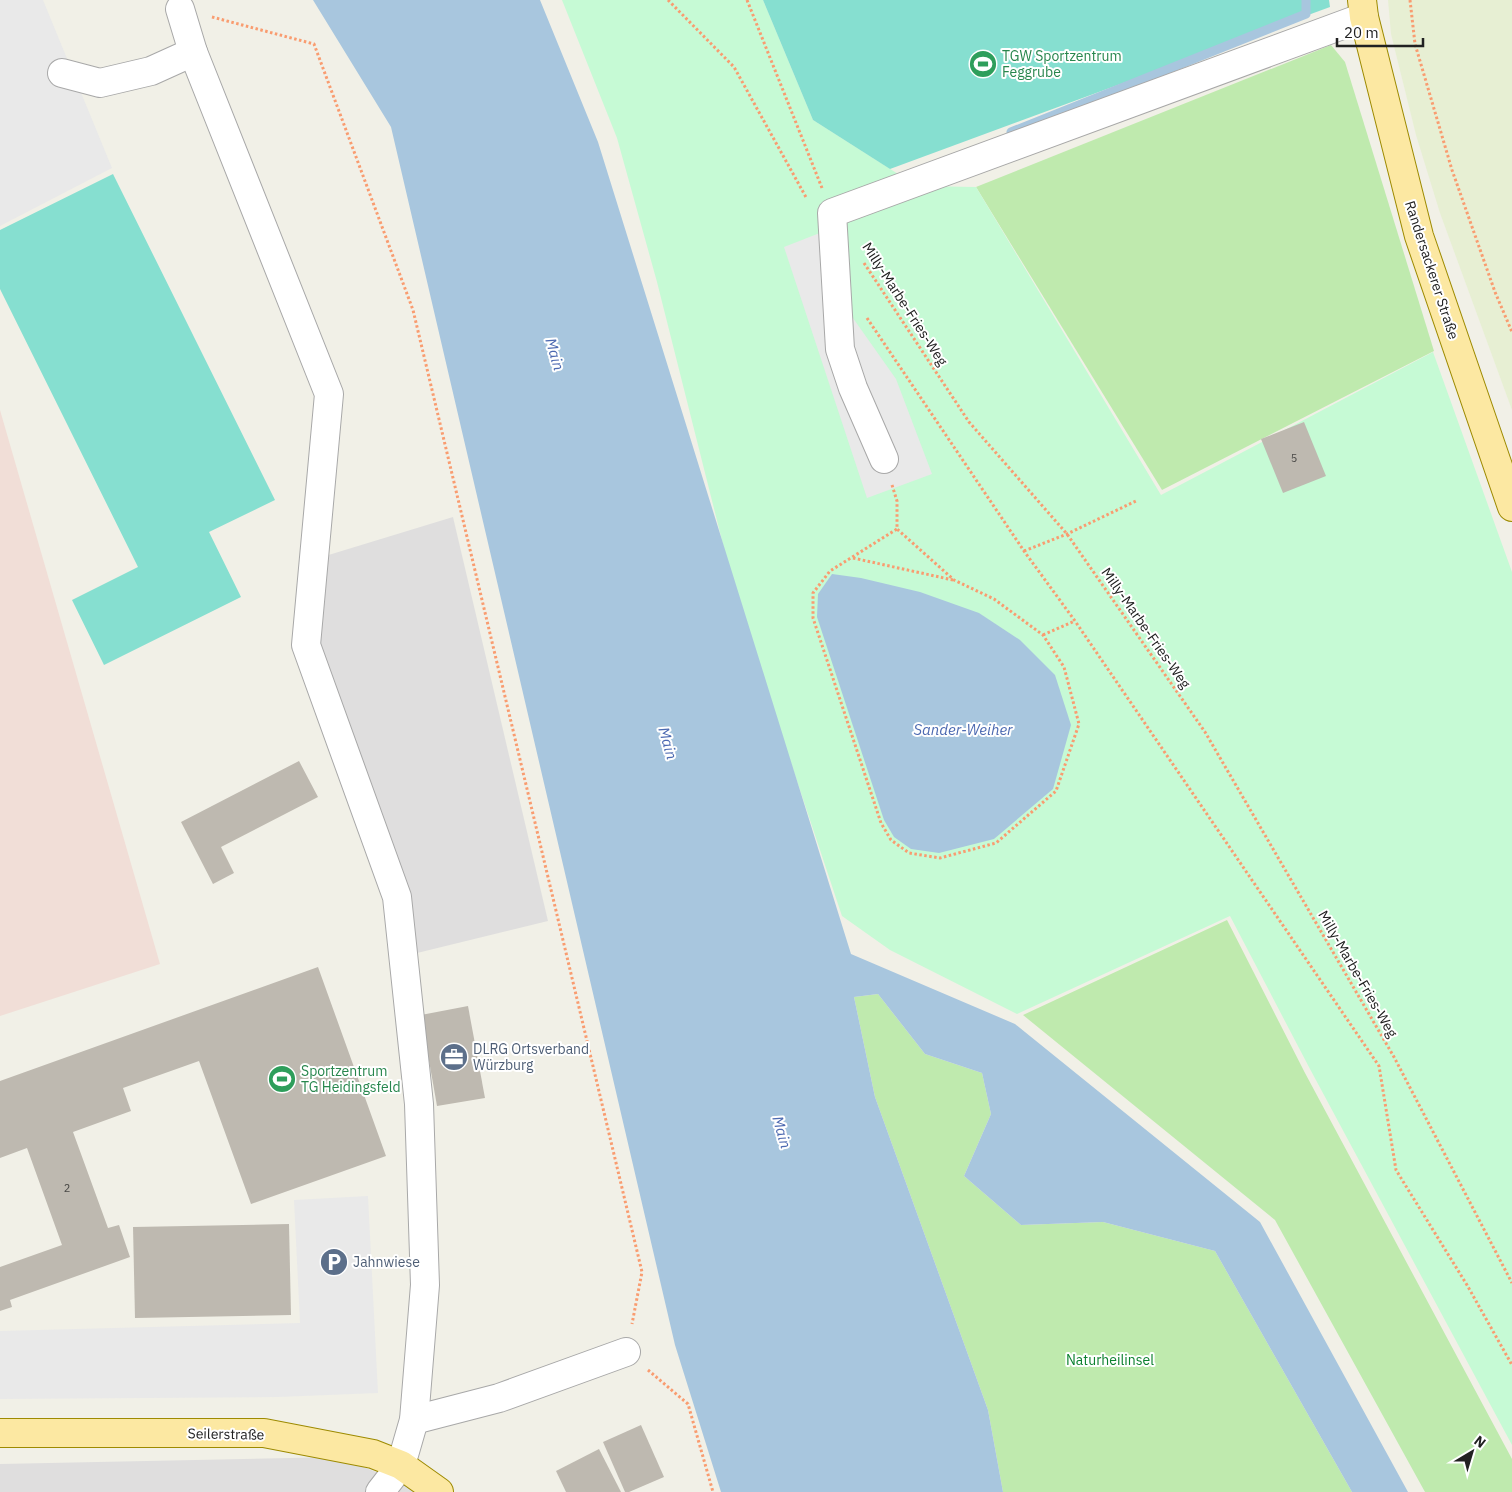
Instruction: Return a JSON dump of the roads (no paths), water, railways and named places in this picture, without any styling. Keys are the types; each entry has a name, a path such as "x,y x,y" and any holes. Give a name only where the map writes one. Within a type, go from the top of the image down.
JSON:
{"main road":[{"name":"Randersackerer Straße","path":"1363,9 1419,236 1512,506"},
{"name":"Seilerstraße","path":"0,1434 264,1433 373,1454 401,1465 439,1492"}],"street":[{"path":"180,9 193,52 329,394 306,645 397,897 419,1104 425,1285 414,1420 401,1465 380,1492"},
{"path":"884,458 853,388 840,349 832,213 1363,9"},
{"path":"62,73 100,83 151,71 193,52"},
{"path":"414,1420 499,1398 626,1352"}],"water":[{"name":"Main","path":"313,0 540,0 598,142 851,954 1015,1024 1260,1222 1408,1492 1352,1492 1215,1251 1103,1222 1021,1225 964,1176 991,1114 982,1073 925,1054 878,994 854,997 875,1097 988,1410 1003,1492 721,1492 675,1345 391,127"},
{"name":"Sander-Weiher","path":"832,574 861,578 920,592 979,613 1020,640 1055,675 1071,725 1053,789 994,839 939,853 911,849 894,837 884,820 817,617 818,594"}],"waterway":[{"path":"1011,132 1306,14 1306,0"}],"place":[{"name":"TGW Sportzentrum Feggrube","path":"983,64"},
{"name":"DLRG Ortsverband Würzburg","path":"454,1057"},
{"name":"Sportzentrum TG Heidingsfeld","path":"282,1079"},
{"name":"Jahnwiese","path":"334,1262"}],"park label":[{"name":"Naturheilinsel","path":"1110,1360"}]}
